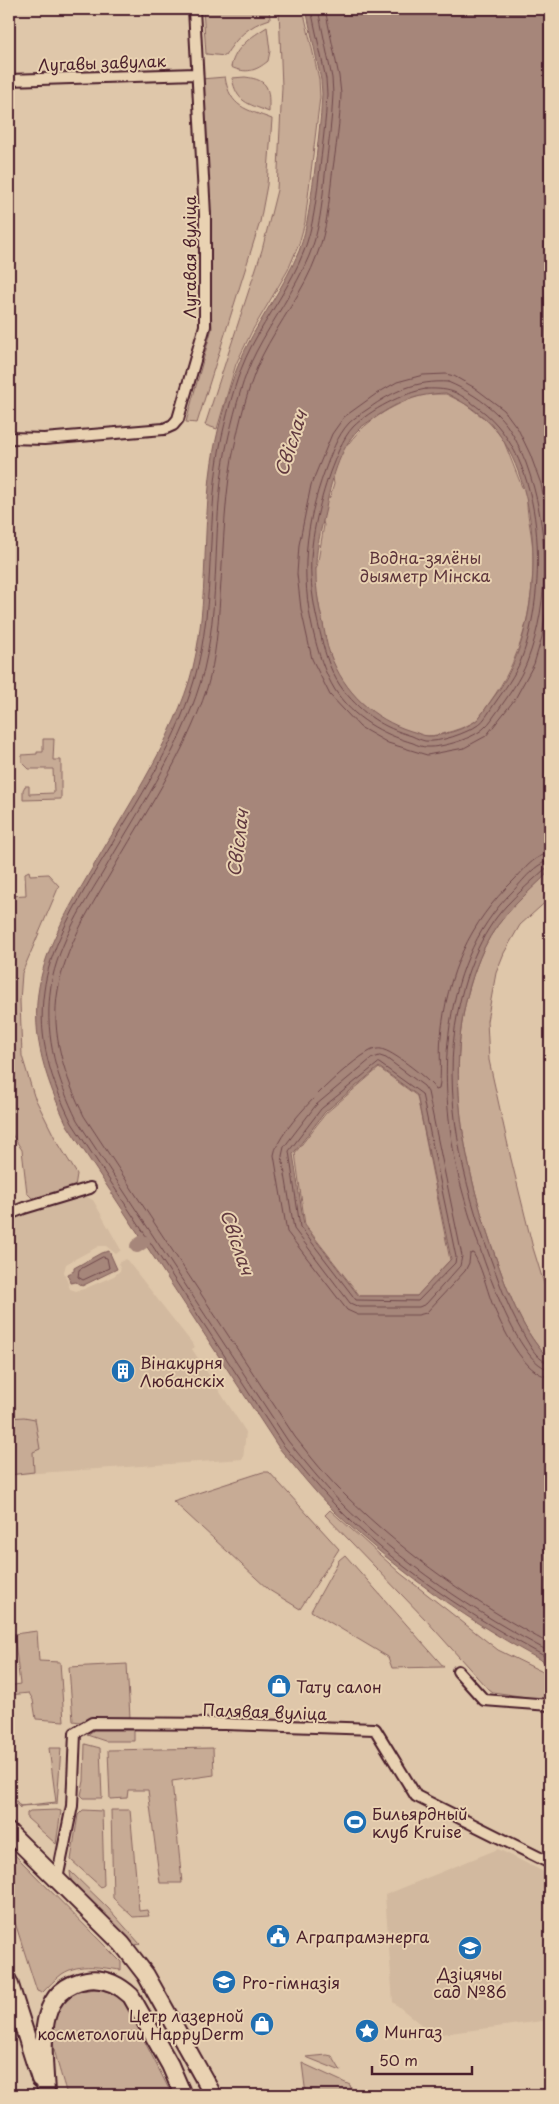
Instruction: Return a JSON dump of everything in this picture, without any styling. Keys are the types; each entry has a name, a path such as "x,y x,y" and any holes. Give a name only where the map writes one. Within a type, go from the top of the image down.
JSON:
{"main road":[{"path":"9,1832 122,1944 146,1975 213,2095"},
{"path":"46,2095 44,2030 50,2006 62,1990 68,1986 73,1983 93,1979 104,1980 124,1989 131,1996 170,2065 184,2095"},
{"path":"9,1982 46,2095"}],"street":[{"name":"Лугавая вуліца","path":"9,438 44,439 164,429 173,425 178,420 205,326 205,215 194,9"},
{"name":"Лугавы завулак","path":"9,80 196,74"},
{"path":"9,1214 90,1188"},
{"path":"458,1671 484,1700 550,1705"},
{"name":"Палявая вуліца","path":"57,1879 72,1806 75,1734 92,1723 225,1724 375,1729 416,1796 550,1863"}],"shaded area":[{"path":"83,1195 93,1200 121,1250 116,1254 106,1246 99,1246 66,1264 64,1272 70,1289 76,1291 84,1289 114,1276 121,1270 118,1263 126,1259 195,1347 192,1349 246,1432 243,1459 9,1475 9,1219"},
{"name":"Дзіцячы сад №86","path":"498,1849 550,1875 550,2020 434,2035 393,2002 385,1895"}],"green space":[{"path":"203,9 269,9 270,19 255,25 244,33 225,56 206,54"},
{"path":"279,9 303,9 319,79 320,97 305,222 299,244 288,270 252,331 236,364 217,429 205,425 262,250 277,190 282,87"},
{"path":"267,27 270,51 268,61 259,67 246,71 231,67 240,48"},
{"path":"225,77 227,87 235,101 247,109 272,119 267,185 260,222 197,423 186,422 212,328 201,79"},
{"path":"245,77 264,83 269,97 269,112 244,101 237,93 232,78"},
{"name":"Водна-зялёны дыяметр Мінска","path":"426,394 446,394 464,403 489,422 503,439 522,487 527,491 533,559 528,616 517,652 501,686 477,720 453,731 439,735 422,736 376,721 372,712 346,689 324,653 319,605 313,573 317,567 324,525 321,516 324,501 330,497 334,484 332,471 343,442 349,443 356,434 383,412"},
{"path":"43,739 54,739 53,760 61,760 61,799 23,800 25,786 29,786 29,794 54,793 53,769 29,769 22,762 22,755 43,752"},
{"path":"29,871 30,875 48,874 59,886 22,973 20,1001 22,1056 34,1096 55,1138 77,1174 75,1187 72,1189 39,1199 32,1198 27,1193 22,1150 9,1130 9,896 26,895 25,873"},
{"path":"550,871 550,898 520,925 504,953 496,973 487,1021 489,1060 511,1159 533,1248 550,1303 550,1360 532,1338 518,1314 484,1223 473,1184 465,1144 458,1065 462,1025 470,986 484,948 490,936 505,916"},
{"path":"379,1068 417,1096 450,1260 417,1296 360,1296 305,1225 295,1153 326,1113"},
{"path":"24,1417 35,1419 40,1449 33,1452 34,1472 9,1475 9,1418"},
{"path":"263,1472 269,1472 339,1549 300,1609 269,1590 173,1501"},
{"path":"330,1510 400,1573 498,1650 549,1675 546,1700 493,1692 485,1686 426,1620 325,1515"},
{"path":"345,1555 444,1667 392,1668 388,1657 311,1611 339,1560"},
{"path":"37,1631 39,1661 60,1662 64,1721 36,1719 33,1700 29,1693 9,1695 9,1686 20,1684 14,1634"},
{"path":"127,1664 130,1718 91,1718 80,1722 73,1721 69,1667"},
{"path":"94,1730 134,1730 134,1741 105,1741 87,1735"},
{"path":"85,1744 100,1748 102,1798 84,1798 81,1795 84,1781"},
{"path":"49,1748 61,1748 57,1804 20,1806 56,1802"},
{"path":"213,1748 214,1775 172,1781 182,1883 160,1883 148,1790 128,1790 127,1798 110,1799 108,1750"},
{"path":"9,1791 20,1808 9,1796"},
{"path":"83,1810 102,1811 104,1885 101,1887 71,1860 78,1815"},
{"path":"111,1810 130,1810 139,1911 147,1910 149,1916 133,1917 113,1898"},
{"path":"30,1811 61,1811 56,1844 27,1818 27,1813"},
{"path":"9,1849 121,1962 121,1970 91,1967 76,1968 62,1974 42,1993 37,1991 9,1904"},
{"path":"70,1871 108,1908 140,1944 134,1945 71,1880"},
{"path":"98,1989 114,1994 126,2005 172,2095 67,2095 53,2043 52,2027 54,2013 62,2001 76,1993"},
{"path":"332,2056 341,2071 306,2057"},
{"path":"302,2063 350,2085 353,2095 306,2095"}],"water":[{"name":"Свіслач","path":"306,9 538,9 550,18 550,871 505,916 490,936 484,948 470,986 462,1025 458,1065 465,1144 473,1184 484,1223 518,1314 532,1338 550,1360 550,1665 492,1632 410,1576 358,1533 327,1504 279,1448 67,1125 47,1075 39,1041 37,1005 39,987 42,972 53,942 74,899 157,756 180,707 189,682 201,621 208,493 218,431 241,358 287,276 305,233 321,114 321,80","holes":["446,393 469,406 490,423 501,437 515,464 525,496 531,529 533,564 531,599 524,632 514,663 499,690 478,719 468,726 440,735 428,736 397,726 384,719 362,702 343,680 330,654 327,642 318,599 316,558 333,478 341,456 352,437 364,425 384,411 401,403 426,395","379,1067 417,1095 451,1259 417,1296 359,1296 304,1225 293,1154 325,1112"]},
{"path":"109,1251 117,1269 82,1286 76,1282 70,1283 68,1274 74,1271 74,1268 101,1253"}],"waterway":[{"path":"137,1246 143,1242"}],"place":[{"name":"Вінакурня Любанскіх","path":"123,1371"},
{"name":"Тату салон","path":"279,1686"},
{"name":"Бильярдный клуб Kruise","path":"355,1822"},
{"name":"Аграпрамэнерга","path":"278,1936"},
{"name":"Дзіцячы сад №86","path":"470,1948"},
{"name":"Pro-гімназія","path":"224,1982"},
{"name":"Цетр лазерной косметологии HappyDerm","path":"262,2024"},
{"name":"Мингаз","path":"367,2031"}]}
